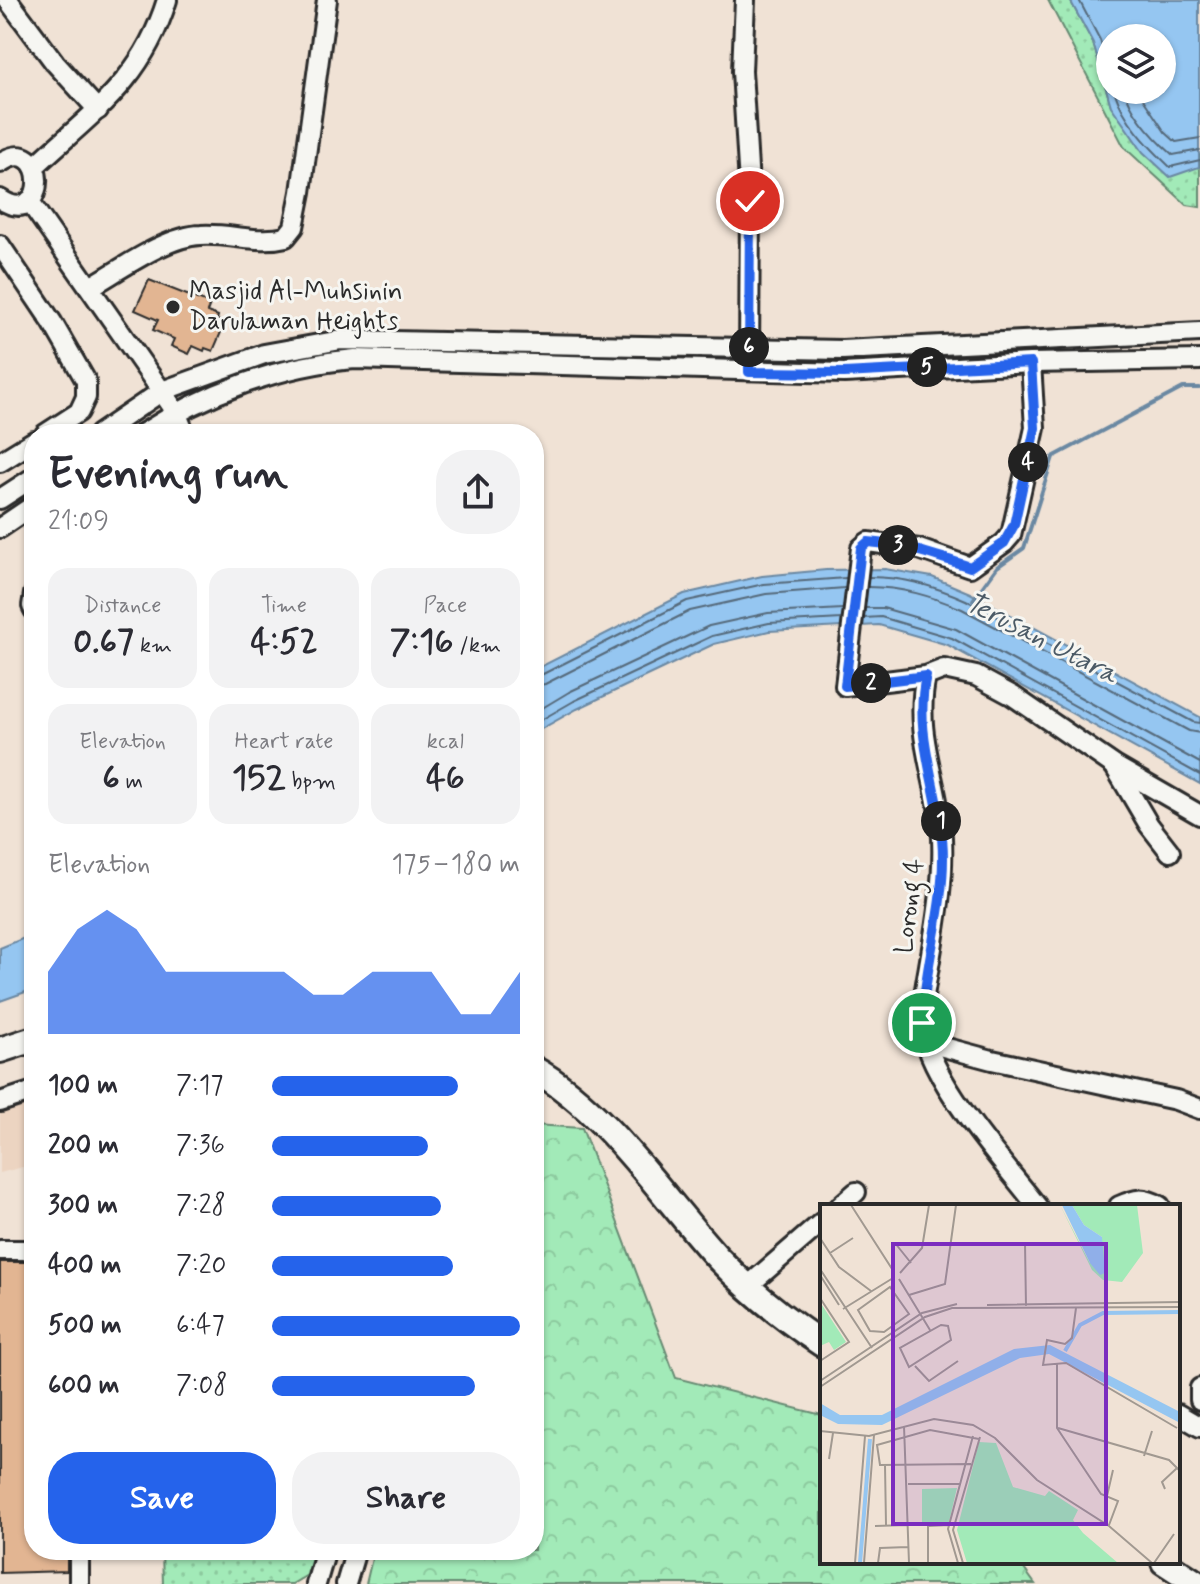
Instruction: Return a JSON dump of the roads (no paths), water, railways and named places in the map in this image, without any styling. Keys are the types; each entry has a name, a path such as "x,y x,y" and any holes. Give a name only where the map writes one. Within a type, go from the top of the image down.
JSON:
{"main road":[{"path":"0,1050 24,1042"},
{"path":"544,1076 576,1099 657,1184 718,1258 748,1286 820,1342"},
{"path":"1167,1564 1198,1584"}],"street":[{"path":"8,0 55,63 98,110"},
{"path":"34,167 114,95 138,64 167,0"},
{"path":"90,287 182,238 201,235 267,242 286,237 294,227 301,192 327,0"},
{"path":"745,0 742,71 750,201 749,372"},
{"path":"0,199 15,205 29,201 35,195 39,181 34,167 23,159 1,160"},
{"path":"29,201 162,391 181,424"},
{"path":"0,245 52,322 86,381 86,397 79,412 60,424"},
{"path":"114,424 162,391 264,354 341,340 842,350 1200,332"},
{"path":"157,424 176,412 278,373 329,361 355,359 844,373 1031,363 1200,360"},
{"path":"1031,363 1035,428 1014,525 1004,543 970,567 919,549 894,544 868,542 861,548 845,686 926,676 944,669 976,676 1013,696 1115,766 1200,815"},
{"path":"0,462 24,447"},
{"path":"0,499 24,483"},
{"path":"0,528 24,512"},
{"name":"Lorong 4","path":"926,676 922,700 924,746 938,804 943,861 923,1005 925,1042 947,1085 1036,1204"},
{"path":"1115,766 1149,825 1170,852"},
{"path":"925,1042 1197,1107 1200,1087"},
{"path":"0,1102 24,1094"},
{"path":"842,1204 856,1192"},
{"path":"1123,1204 1146,1198 1156,1204"},
{"path":"748,1286 820,1224"},
{"path":"0,1250 24,1250"},
{"path":"1200,1388 1200,1400"},
{"path":"1180,1415 1200,1427"},
{"path":"79,1560 79,1584"},
{"path":"316,1584 323,1560"},
{"path":"346,1584 353,1560"}],"water":[{"path":"1070,0 1199,0 1199,167 1170,177 1143,152 1110,104 1176,104 1176,24 1096,24 1096,54"},
{"name":"Terusan Utara","path":"885,569 932,577 970,593 1200,717 1200,784 948,645 879,625 769,631 714,644 544,727 544,665 684,594 762,576"},
{"path":"24,938 24,993 0,1001 0,948"}],"waterway":[{"path":"973,600 997,567 1024,548 1053,457 1183,388 1200,388"}],"place":[{"name":"Masjid Al-Muhsinin Darulaman Heights","path":"173,307"}]}
